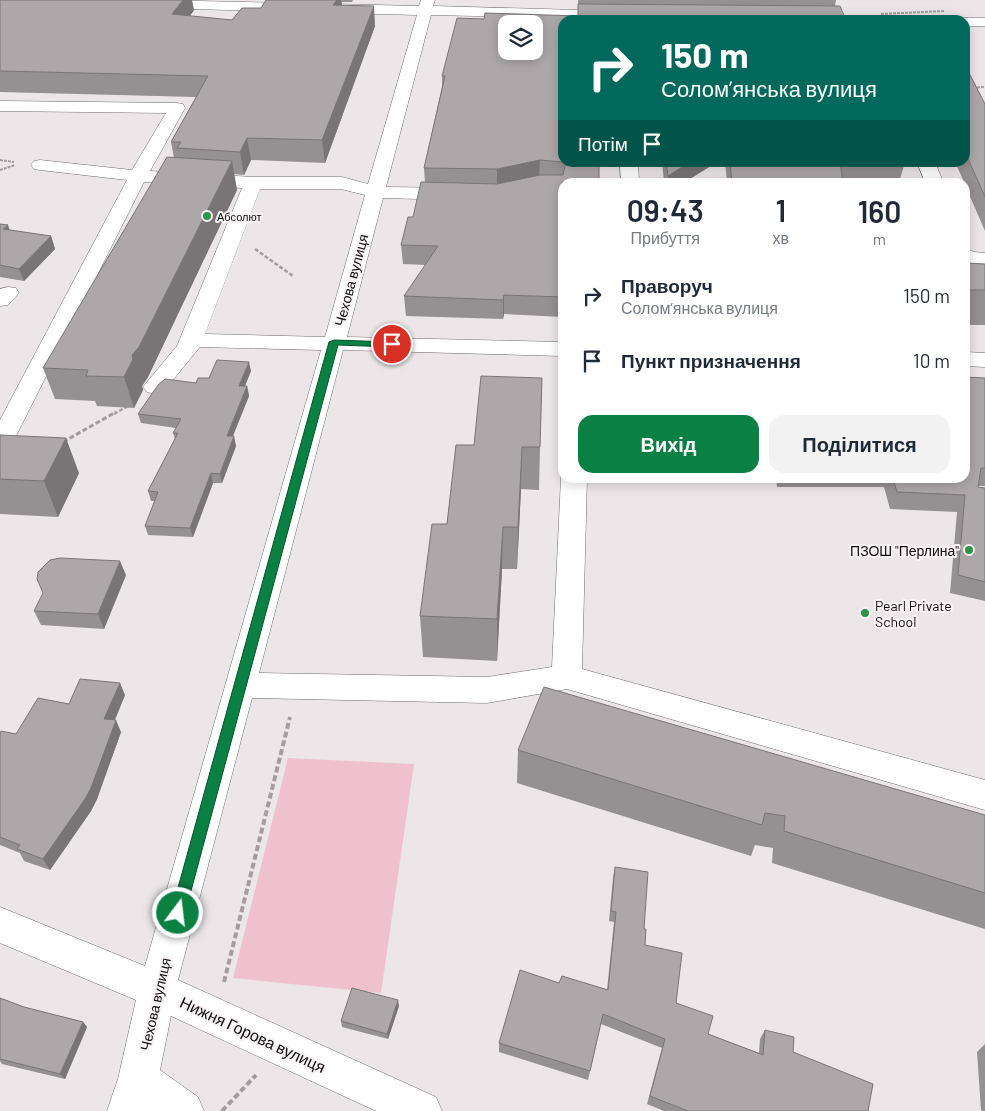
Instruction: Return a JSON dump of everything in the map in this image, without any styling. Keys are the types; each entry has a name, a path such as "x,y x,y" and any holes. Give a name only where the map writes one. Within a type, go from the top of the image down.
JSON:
{"street":[{"path":"145,2 426,6 610,15"},
{"name":"Чехова вулиця","path":"133,1095 157,990 426,6"},
{"path":"970,22 985,22"},
{"path":"0,106 177,108 138,176 0,445 27,448"},
{"path":"40,165 138,176 253,183 342,183 375,192 469,194"},
{"path":"155,387 188,348 253,183"},
{"path":"970,257 985,258"},
{"path":"191,340 558,349"},
{"path":"970,359 985,360"},
{"path":"566,677 574,483"},
{"path":"240,685 298,684 487,690 566,677 985,795"},
{"name":"Нижня Горова вулиця","path":"0,925 157,990 422,1111"},
{"path":"133,1095 184,1111"}],"path":[{"path":"881,14 948,10"},
{"path":"970,88 985,88"},
{"path":"233,233 293,276"},
{"path":"27,448 50,449 132,403 155,387"},
{"path":"215,1016 298,684"},
{"path":"222,1111 282,1047"}],"shaded area":[{"path":"288,758 414,764 381,993 233,978"}],"building":[{"path":"0,0 183,0 172,14 232,20 242,8 261,8 266,0 337,0 333,5 374,6 322,140 247,138 240,152 177,148 181,142 171,142 208,76 0,71"},
{"path":"578,4 840,6 844,15 578,15"},
{"path":"485,13 558,15 558,162 540,160 497,169 424,168 445,76 442,76 457,18 484,19"},
{"path":"970,75 985,104 985,197 970,163"},
{"path":"167,157 232,161 139,347 132,355 133,359 124,377 86,376 88,370 43,368"},
{"path":"565,167 599,167 599,178 558,178 558,297 504,295 503,300 404,296 438,246 401,245 408,217 413,217 421,182 497,184 540,175 563,175"},
{"path":"667,167 682,167 668,176"},
{"path":"730,167 841,167 842,178 732,178"},
{"path":"0,224 8,225 3,229 51,236 19,269 0,265"},
{"path":"970,263 985,264 985,290 970,290"},
{"path":"217,360 249,362 239,386 247,386 227,436 234,436 220,474 211,473 190,528 145,526 158,492 148,491 178,433 173,433 181,419 138,414 158,385 165,379 196,383 198,378 209,378"},
{"path":"481,376 542,378 540,447 522,447 518,527 503,527 497,619 420,616 432,524 447,524 456,445 474,445"},
{"path":"970,377 985,378 985,468 981,468 978,487 985,488 985,582 958,575 965,495 897,492 894,483 970,483"},
{"path":"0,435 66,438 44,481 0,479"},
{"path":"60,558 120,561 98,614 34,611 43,593 37,579 38,572 50,560"},
{"path":"80,679 120,683 104,719 116,720 91,788 43,859 17,849 20,845 0,837 0,733 1,731 16,734 38,698 69,704"},
{"path":"544,687 985,815 985,893 784,831 785,816 765,813 762,825 518,750"},
{"path":"615,867 648,872 644,929 646,929 645,945 682,953 676,1003 713,1016 708,1034 763,1055 765,1030 794,1037 793,1052 873,1084 868,1111 688,1111 650,1096 665,1039 603,1014 590,1071 499,1043 520,970 559,983 562,976 608,990 616,912 611,911"},
{"path":"352,988 398,1000 387,1034 341,1021"},
{"path":"0,998 24,1007 83,1022 60,1074 0,1059"}],"place":[{"name":"Абсолют","path":"207,216"},
{"name":"ПЗОШ \"Перлина\"","path":"969,550"},
{"name":"Pearl Private School","path":"865,613"}],"route":[{"path":"178,913 334,342 392,344"}]}
